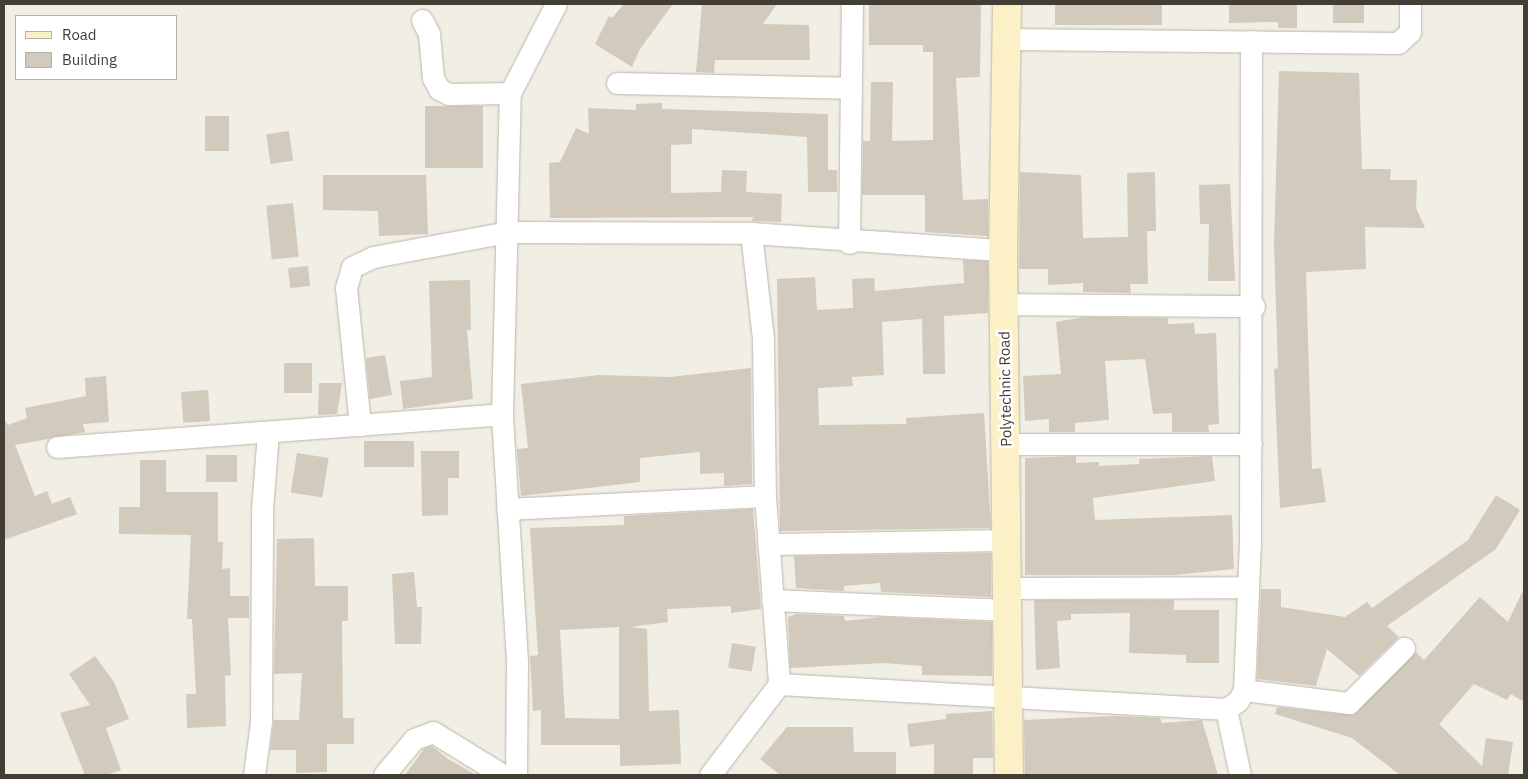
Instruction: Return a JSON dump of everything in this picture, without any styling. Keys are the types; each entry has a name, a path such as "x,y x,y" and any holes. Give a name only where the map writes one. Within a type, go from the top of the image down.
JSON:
{"street":[{"path":"516,775 517,660 502,414 510,93 556,4"},
{"path":"849,243 852,4"},
{"name":"Polytechnic Road","path":"1007,4 1003,250 1010,696 1009,775"},
{"path":"1007,39 1398,42 1410,32 1410,4"},
{"path":"422,20 429,34 433,78 439,89 450,94 510,93"},
{"path":"779,684 1226,709 1244,690 1254,306 1251,42"},
{"path":"617,83 851,88"},
{"path":"360,425 346,288 352,267 373,257 508,232 751,233 849,243 1003,250"},
{"path":"710,775 779,684 764,496 763,339 751,233"},
{"path":"1004,304 1254,306"},
{"path":"57,447 502,414"},
{"path":"254,775 261,722 262,510 268,432"},
{"path":"1006,444 1251,444"},
{"path":"507,509 764,496"},
{"path":"768,544 1007,540"},
{"path":"772,600 1008,599 1247,587"},
{"path":"1244,690 1349,703 1404,648"},
{"path":"1226,709 1240,775"},
{"path":"384,775 414,739 433,732 502,775"}],"building":[{"path":"624,4 673,4 640,49 632,67 595,44 609,16 612,18"},
{"path":"702,4 777,4 763,24 809,25 810,60 715,60 714,73 696,72"},
{"path":"869,4 981,4 980,77 956,78 963,200 988,199 988,236 925,232 925,195 862,195 863,141 870,141 871,82 893,82 892,141 933,140 933,52 923,52 923,45 869,45"},
{"path":"1055,4 1162,4 1162,25 1055,25"},
{"path":"1229,4 1297,4 1297,28 1278,28 1278,22 1229,23"},
{"path":"1333,4 1364,4 1364,23 1333,23"},
{"path":"1279,71 1359,73 1362,169 1391,169 1390,180 1417,180 1416,208 1425,228 1365,227 1366,269 1306,272 1312,469 1321,468 1326,502 1280,508 1274,369 1278,368 1274,244"},
{"path":"662,103 662,109 828,114 828,170 837,170 837,192 808,192 807,137 692,129 692,144 671,145 671,193 721,192 722,170 747,171 746,192 782,194 781,222 752,221 753,217 550,218 549,163 560,162 576,128 589,134 588,108 636,110 636,104"},
{"path":"425,106 483,106 483,168 425,168"},
{"path":"205,116 229,116 229,151 205,151"},
{"path":"289,131 293,161 270,164 266,134"},
{"path":"1020,172 1081,175 1083,238 1128,237 1127,173 1155,172 1156,231 1147,231 1148,284 1130,284 1131,293 1083,292 1083,283 1048,285 1048,269 1019,269"},
{"path":"323,175 426,175 428,234 379,236 378,211 323,210"},
{"path":"1230,184 1235,281 1208,281 1209,224 1200,224 1199,185"},
{"path":"293,203 299,257 272,260 266,206"},
{"path":"963,260 988,261 988,313 944,316 945,374 923,374 922,319 882,322 884,375 852,377 853,386 818,388 819,425 906,424 906,418 984,413 991,528 780,531 777,279 815,277 817,310 853,308 852,279 874,278 875,291 964,283"},
{"path":"308,266 310,286 290,288 288,268"},
{"path":"470,280 471,330 467,330 473,399 403,409 400,381 432,377 429,281"},
{"path":"1084,317 1168,318 1168,324 1194,323 1195,334 1216,333 1219,424 1208,425 1209,432 1172,432 1172,413 1153,414 1145,359 1105,361 1109,420 1075,423 1075,432 1049,432 1049,419 1025,421 1023,376 1061,374 1056,322"},
{"path":"385,355 392,395 370,399 366,358"},
{"path":"284,363 312,363 312,393 284,393"},
{"path":"751,368 752,484 724,486 724,473 700,474 700,452 640,458 640,482 521,496 517,449 528,448 521,384 599,375 670,377"},
{"path":"106,376 109,422 83,424 85,432 15,445 35,496 47,491 52,504 70,497 77,514 4,540 4,419 8,425 27,418 25,408 86,396 85,378"},
{"path":"319,383 342,383 337,414 318,415"},
{"path":"208,390 210,421 183,423 181,392"},
{"path":"364,441 414,441 414,467 364,467"},
{"path":"421,451 459,451 459,478 448,478 448,515 422,516"},
{"path":"297,453 329,458 322,498 291,493"},
{"path":"206,455 237,455 237,482 206,482"},
{"path":"1076,456 1076,463 1099,462 1099,466 1139,464 1139,459 1212,456 1215,481 1093,498 1095,520 1232,515 1234,569 1175,575 1025,575 1025,458"},
{"path":"140,460 166,460 166,492 218,492 218,542 223,542 222,569 230,568 230,596 249,596 249,618 228,618 231,675 225,676 226,726 187,728 186,694 196,694 192,619 187,619 191,535 119,534 119,507 140,507"},
{"path":"1496,495 1520,510 1496,549 1387,626 1399,637 1359,676 1327,649 1316,686 1257,679 1261,589 1281,589 1281,607 1345,617 1367,602 1372,608 1468,540"},
{"path":"753,509 761,609 731,613 731,606 667,609 668,622 630,627 647,629 649,711 679,710 681,764 620,766 620,745 541,745 541,710 533,711 530,656 538,655 530,528 624,525 624,516","holes":["619,627 619,719 565,718 560,630"]},
{"path":"314,538 315,586 348,586 348,621 342,621 343,718 354,718 354,744 327,744 327,772 296,773 296,750 270,750 274,720 299,720 302,673 274,674 277,539"},
{"path":"991,553 991,597 881,592 880,583 844,586 844,591 796,588 794,556"},
{"path":"414,572 417,607 422,607 421,644 395,644 392,574"},
{"path":"1524,588 1524,702 1511,694 1507,700 1474,684 1439,724 1482,766 1486,738 1513,742 1508,775 1400,775 1352,738 1275,714 1277,707 1353,715 1416,652 1424,660 1480,597 1508,622"},
{"path":"1034,600 1174,600 1174,610 1219,610 1219,663 1186,663 1186,655 1129,653 1130,613 1071,614 1071,620 1057,621 1060,668 1036,670"},
{"path":"797,614 844,616 845,621 882,617 992,622 992,676 922,675 922,666 884,663 790,668 788,617"},
{"path":"732,643 756,647 752,671 728,668"},
{"path":"95,656 114,682 129,719 106,728 121,770 106,775 85,775 60,713 90,705 69,674"},
{"path":"992,711 993,758 973,758 973,775 934,775 934,744 910,747 907,724 946,719 946,714"},
{"path":"1115,716 1160,718 1162,723 1202,720 1218,775 1025,775 1024,720"},
{"path":"787,727 853,727 854,752 896,752 896,775 780,775 760,759"},
{"path":"432,746 448,759 476,775 405,775 424,749"}]}
